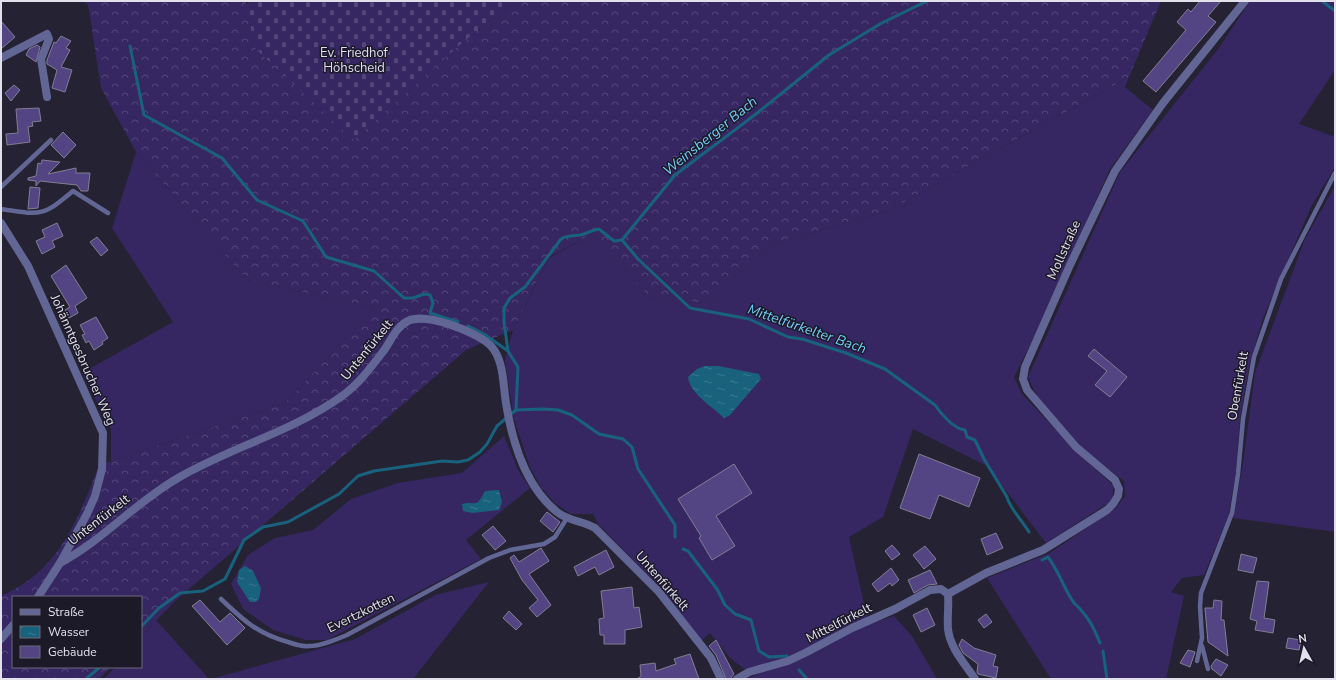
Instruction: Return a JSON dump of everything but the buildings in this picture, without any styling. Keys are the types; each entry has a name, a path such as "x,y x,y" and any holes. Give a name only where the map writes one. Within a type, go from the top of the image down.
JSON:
{"street":[{"name":"Mollstraße","path":"948,594 986,573 1043,550 1107,510 1118,496 1117,484 1110,476 1076,447 1034,400 1024,382 1025,367 1070,265 1115,171 1163,103 1245,1"},
{"path":"1,58 47,34 49,38 41,59 47,97"},
{"name":"Johänntgesbrucher Weg","path":"1,223 31,273 99,420 103,433 103,458 99,482 87,514 60,563 39,596"},
{"name":"Untenfürkelt","path":"60,563 79,553 133,509 176,479 301,421 333,402 360,380 399,329 408,320 420,318 470,332 486,342 494,350 499,362 510,428 523,462 540,493 559,514 595,528 659,592 711,658 721,679"},
{"name":"Mittelfürkelt","path":"737,679 749,672 788,661 835,636 895,609 930,590 941,589 948,594"},
{"path":"948,594 948,629 951,640 954,649 975,679"},
{"path":"1,639 12,626"}],"lane":[{"path":"1,187 51,140"},
{"name":"Obenfürkelt","path":"1202,644 1200,615 1201,593 1232,513 1238,474 1242,426 1254,357 1281,279 1335,173"},
{"path":"1,209 40,214 55,206 73,191 108,213"},
{"name":"Evertzkotten","path":"221,599 245,622 258,631 280,640 308,646 347,635 489,558 510,550 544,544 555,537 567,518"},
{"path":"1197,661 1202,644"},
{"path":"1202,644 1208,669"}],"green space":[{"path":"83,1 246,1 246,4 464,41 517,1 1161,1 1129,77 888,211 771,244 707,303 650,297 592,234 549,257 513,330 466,350 175,601 142,635 142,596 12,596 12,668 110,668 99,679 1,679 1,596 21,585 38,573 64,542 83,505 99,465 285,403 374,308 247,280 136,152 101,88 88,4"},
{"name":"Ev. Friedhof Höhscheid","path":"252,1 517,1 464,41 354,140 255,48 246,4"},
{"path":"1250,1 1335,1 1335,70 1299,124 1335,137 1335,167 1311,207 1263,318 1249,367 1240,419 1236,472 1228,518 1204,575 1182,578 1171,592 1184,596 1166,679 1051,679 987,578 1050,553 1116,508 1125,496 1124,481 1082,448 1057,422 1045,408 1028,377 1120,172 1219,48"},
{"path":"1129,77 1125,87 1153,110 1110,169 1039,328 1014,377 1022,394 1080,455 1113,485 1113,500 1046,543 987,466 913,429 883,517 849,537 867,617 839,630 797,654 747,671 730,658 710,633 701,641 664,591 598,524 593,514 571,514 556,504 542,489 530,467 514,419 505,360 513,330 549,258 592,234 650,297 707,303 771,244 888,211"},
{"path":"136,152 247,280 374,308 285,403 111,461 111,429 82,373 173,322 112,228"},
{"path":"1335,186 1335,532 1233,518 1243,464 1255,373 1305,239"},
{"path":"504,436 519,472 530,488 466,540 481,559 327,640 306,640 273,630 243,609 231,584 248,555 275,538 313,530 351,499 398,483 462,473"},
{"path":"489,582 413,679 211,679 355,639 435,595"},
{"path":"894,616 912,636 937,679 745,679 800,659 857,628"},
{"path":"156,620 209,679 104,679 114,668 142,668 142,636"}],"water":[{"path":"705,366 718,366 759,374 761,379 730,415 724,418 697,395 690,383 688,377 697,369"},
{"path":"499,490 502,502 499,510 472,513 463,511 462,504 477,502 485,491"},
{"path":"245,566 253,571 261,588 259,599 256,602 250,602 237,582 239,570"}],"waterway":[{"name":"Weinsberger Bach","path":"142,626 159,608 180,593 203,591 225,579 244,540 263,527 288,522 339,494 358,476 374,471 442,461 458,462 468,460 480,452 487,444 497,426 516,410 518,367 508,351 504,322 504,308 510,298 525,287 561,239 599,229 614,241 622,240 675,175 756,114 829,55 880,24 927,1"},
{"path":"1322,1 1335,11"},
{"path":"130,46 144,115 222,158 257,200 303,221 326,257 374,271 404,298 413,298 424,294 430,295 433,303 430,313 458,322"},
{"name":"Mittelfürkelter Bach","path":"622,240 638,259 690,308 749,319 788,337 802,339 846,353 885,369 935,405 948,420 957,427 965,430 967,437 975,440 1010,505 1029,532"},
{"path":"468,326 484,334 508,351"},
{"path":"516,410 558,410 572,415 599,434 623,439 632,447 638,469 675,525 675,537"},
{"path":"683,549 688,551 717,589 725,605 735,614 751,620 759,651 769,657 787,656"},
{"name":"Mittelfürkelter Bach","path":"1042,560 1048,557 1052,562 1069,595 1084,613 1100,643"},
{"name":"Mittelfürkelter Bach","path":"1103,651 1107,679"},
{"name":"Weinsberger Bach","path":"86,679 99,668"},
{"path":"799,670 807,679"}]}
